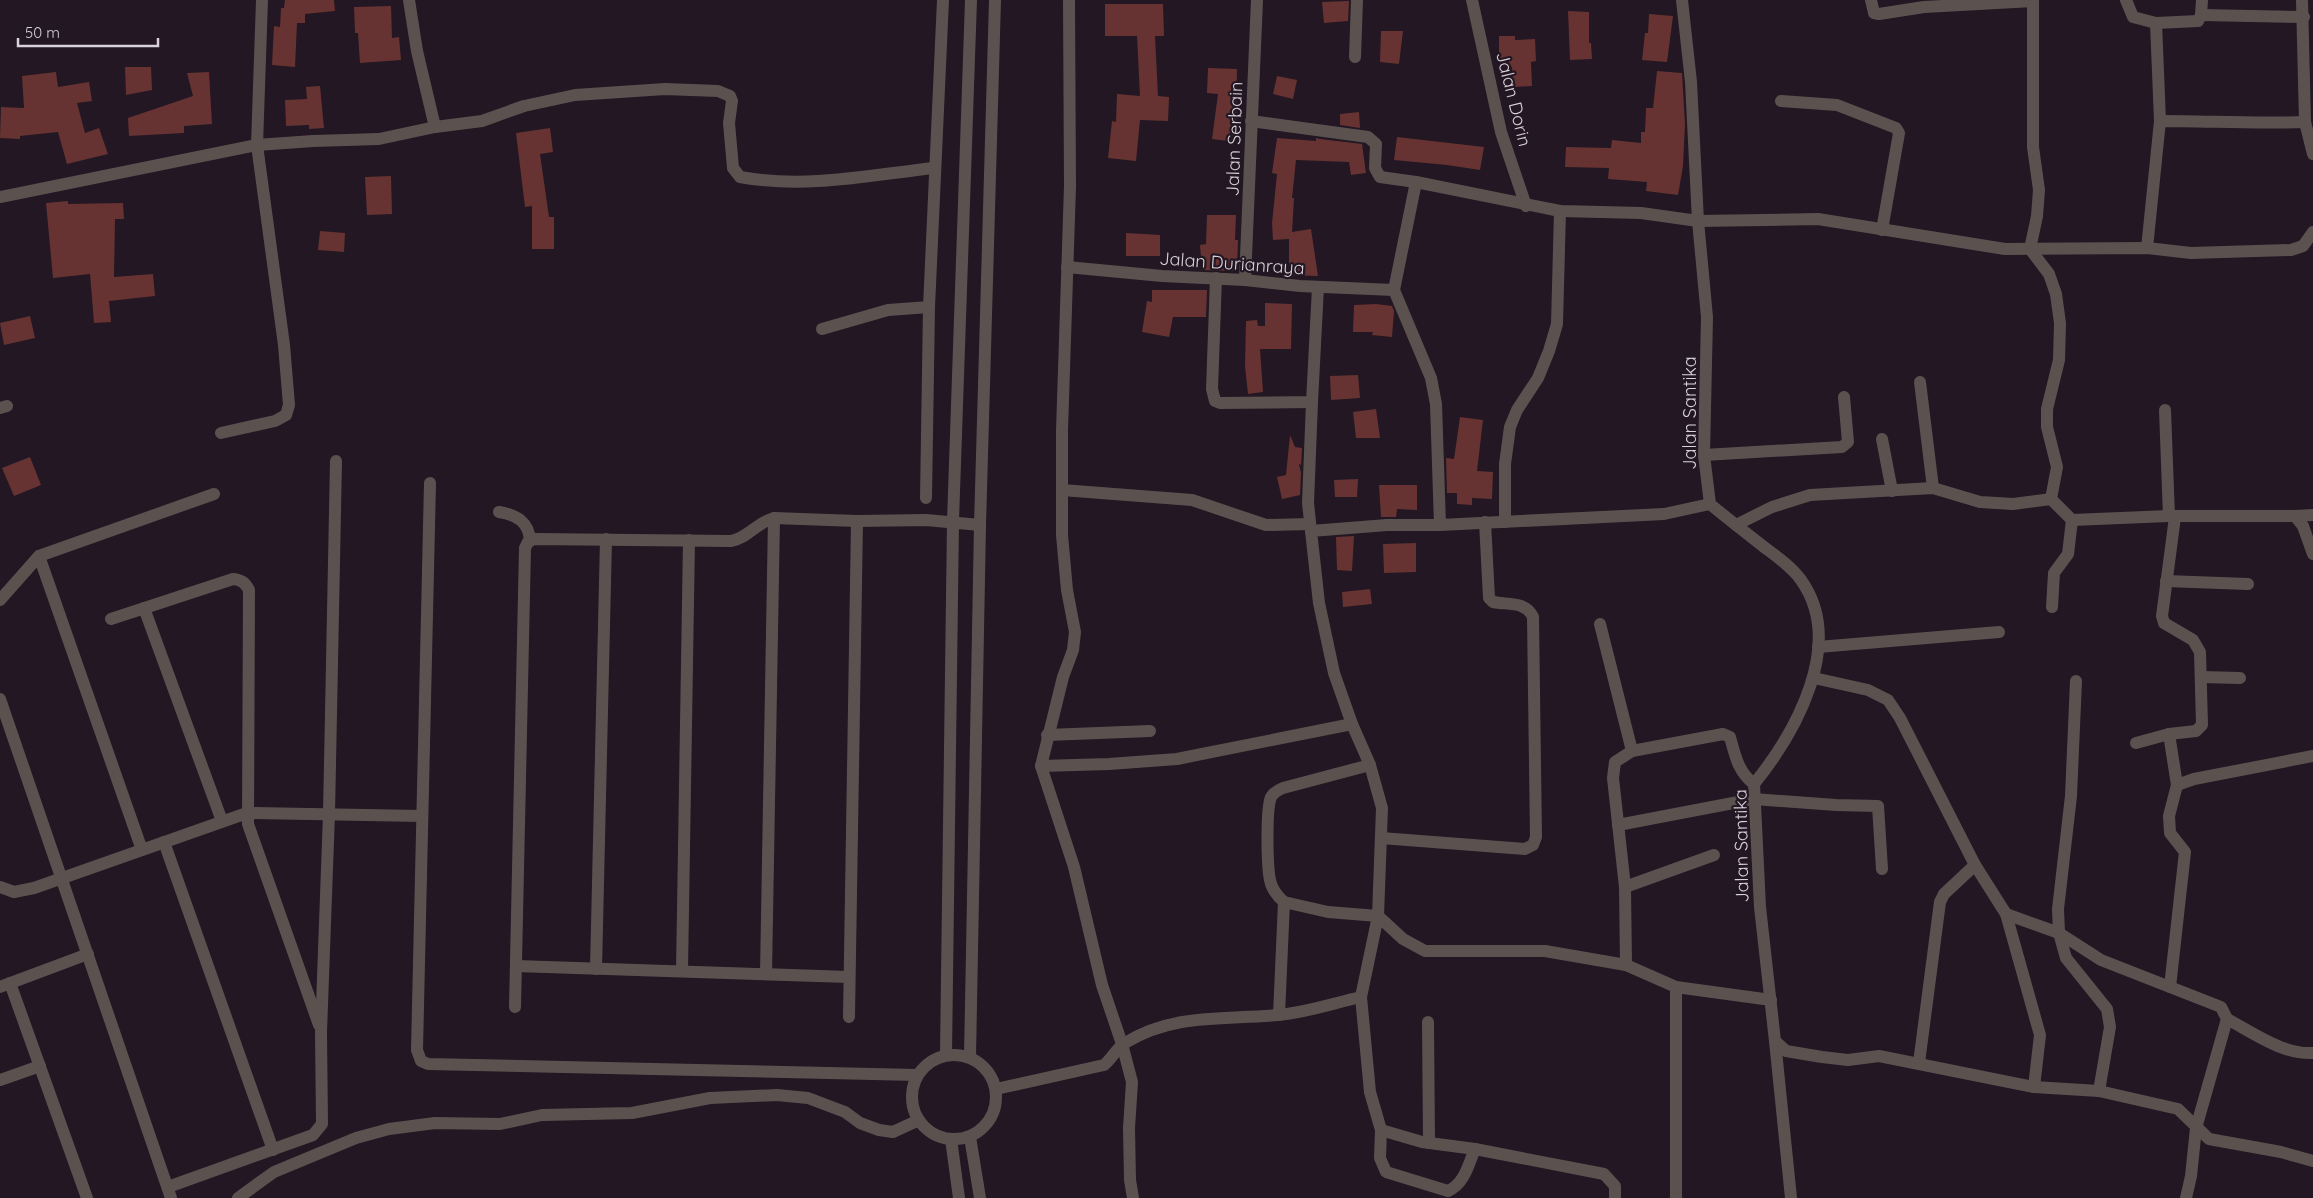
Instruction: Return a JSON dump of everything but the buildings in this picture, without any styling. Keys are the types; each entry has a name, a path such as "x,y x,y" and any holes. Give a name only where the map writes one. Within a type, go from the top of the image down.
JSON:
{"street":[{"path":"221,434 274,421 286,415 289,405 284,345 257,145 262,0"},
{"path":"409,0 417,51 435,127"},
{"path":"926,498 929,307 943,0"},
{"path":"946,1054 953,521 971,0"},
{"path":"970,1057 980,525 995,0"},
{"path":"1069,0 1068,267 1062,431 1062,535 1067,590 1075,632 1073,650 1063,677 1047,735 1042,766 1074,867 1102,985 1122,1044 1132,1082 1129,1137 1130,1180 1133,1198"},
{"name":"Jalan Serbain","path":"1244,280 1257,0"},
{"path":"1355,57 1357,0"},
{"name":"Jalan Dorin","path":"1472,0 1501,132 1526,206"},
{"name":"Jalan Santika","path":"1682,0 1691,82 1698,221 1707,317 1704,456 1710,504 1780,559 1800,578 1809,593 1816,616 1818,647 1814,678 1792,731 1773,761 1754,784 1760,908 1791,1198"},
{"path":"1871,0 1874,13 1879,14 1924,7 2033,1 2033,148 2038,190 2037,216 2030,249 2049,274 2056,294 2060,323 2059,360 2047,409 2047,427 2057,468 2051,500"},
{"path":"2126,0 2133,17 2156,23 2194,22 2201,15 2202,0"},
{"path":"2302,0 2304,17 2305,122 2313,154"},
{"path":"2201,15 2304,17"},
{"path":"2147,248 2160,121 2156,23"},
{"path":"0,197 257,145 379,139 435,127 482,121 524,106 575,95 665,89 718,91 726,94 732,101 729,124 733,168 740,177 761,181 842,181 934,168"},
{"path":"1781,101 1837,105 1896,128 1899,133 1882,230"},
{"path":"1251,121 1368,137 1376,144 1377,174 1380,177 1416,182 1526,206 1560,211 1642,214 1698,221 1818,219 2005,249 2147,248 2191,253 2291,250 2303,246 2313,232"},
{"path":"2160,121 2214,121 2257,124 2305,122"},
{"path":"1416,182 1394,290 1434,392 1440,525"},
{"path":"1504,522 1505,464 1510,426 1517,410 1538,378 1550,351 1557,324 1560,211"},
{"name":"Jalan Durianraya","path":"1068,267 1318,287 1394,290"},
{"path":"1216,278 1212,374 1212,394 1215,401 1236,403 1312,402"},
{"path":"1318,287 1308,503 1319,603 1334,672 1352,724 1370,765 1382,808 1378,916 1361,997 1370,1092 1380,1130 1380,1158 1386,1172 1448,1191 1456,1187 1462,1180 1475,1149"},
{"path":"822,329 888,310 929,307"},
{"path":"1920,382 1933,488"},
{"path":"1704,456 1842,447 1848,442 1844,397"},
{"path":"2136,743 2169,734 2196,731 2202,725 2200,652 2193,640 2164,623 2162,606 2172,517 2165,410"},
{"path":"1882,439 1892,491"},
{"path":"0,699 170,1193 313,1134 322,1124 321,1032 329,814 336,461"},
{"path":"430,483 417,1050 421,1061 428,1064 917,1075"},
{"path":"1736,525 1772,507 1810,495 1933,488 1980,502 2013,504 2051,500 2072,520 2313,515"},
{"path":"1062,490 1192,500 1266,526 1310,528 1440,525 1664,514 1710,504"},
{"path":"0,600 39,556 214,494"},
{"path":"499,512 518,517 530,530 530,541 525,548 515,1007"},
{"path":"2294,516 2303,526 2313,554"},
{"path":"530,541 606,539 736,540 763,522 774,518 857,521 953,521 980,525"},
{"path":"766,974 774,518"},
{"path":"2052,607 2054,573 2068,554 2072,520"},
{"path":"849,1017 857,521"},
{"path":"1382,838 1525,849 1533,845 1536,837 1533,618 1530,610 1525,606 1493,602 1490,598 1485,522"},
{"path":"596,969 606,539"},
{"path":"682,971 689,540"},
{"path":"39,556 142,850"},
{"path":"111,619 232,579 243,582 247,586 249,590 247,812 251,838 321,1032"},
{"path":"2166,581 2248,584"},
{"path":"144,608 222,821"},
{"path":"1600,624 1632,751"},
{"path":"1818,647 1999,632"},
{"path":"1814,678 1868,690 1888,700 1900,718 1975,865 2006,914 2040,1034 2034,1087"},
{"path":"2201,678 2240,678"},
{"path":"2076,681 2071,796 2058,909 2058,933 2066,958 2107,1009 2110,1027 2099,1091"},
{"path":"1042,766 1177,759 1352,724"},
{"path":"1047,735 1150,731"},
{"path":"1626,966 1626,887 1613,778 1615,762 1632,751 1724,734 1730,737 1739,767 1746,778 1754,784"},
{"path":"2169,734 2176,784 2169,816 2170,834 2184,852 2170,987"},
{"path":"2176,784 2313,756"},
{"path":"1370,765 1277,790 1272,796 1268,810 1269,879 1274,894 1284,902 1328,912 1378,916 1403,939 1425,951 1545,951 1626,966 1676,988 1770,1000"},
{"path":"1618,825 1754,799 1836,806 1878,806 1882,869"},
{"path":"0,887 14,892 23,892 247,812 422,816"},
{"path":"164,842 274,1150"},
{"path":"1626,887 1714,855"},
{"path":"1919,1063 1940,902 1944,894 1975,865"},
{"path":"1279,1015 1284,902"},
{"path":"2006,914 2058,933 2101,960 2220,1007 2227,1019 2270,1042 2304,1054 2313,1053"},
{"path":"87,1198 40,1066 5,985 88,954"},
{"path":"516,966 849,976"},
{"path":"1676,988 1676,1198"},
{"path":"996,1089 1104,1065 1122,1044 1158,1026 1219,1017 1279,1015 1361,997"},
{"path":"2186,1198 2191,1176 2196,1128 2227,1019"},
{"path":"1428,1022 1428,1143"},
{"path":"1775,1041 1786,1051 1822,1057 1848,1060 1879,1056 2034,1087 2099,1091 2178,1109 2209,1139 2281,1152 2313,1161"},
{"path":"946,1054 970,1057 988,1070 996,1089 996,1108 986,1126 970,1137 951,1140 932,1134 919,1120 912,1098 917,1075 930,1061 946,1054"},
{"path":"0,1080 40,1066"},
{"path":"238,1198 274,1172 356,1138 389,1129 435,1123 500,1124 542,1115 632,1113 710,1098 777,1095 808,1098 879,1130 893,1132 919,1120"},
{"path":"1380,1130 1428,1143 1475,1149 1604,1174 1614,1186 1615,1198"},
{"path":"970,1137 980,1198"},
{"path":"951,1140 960,1198"}]}
